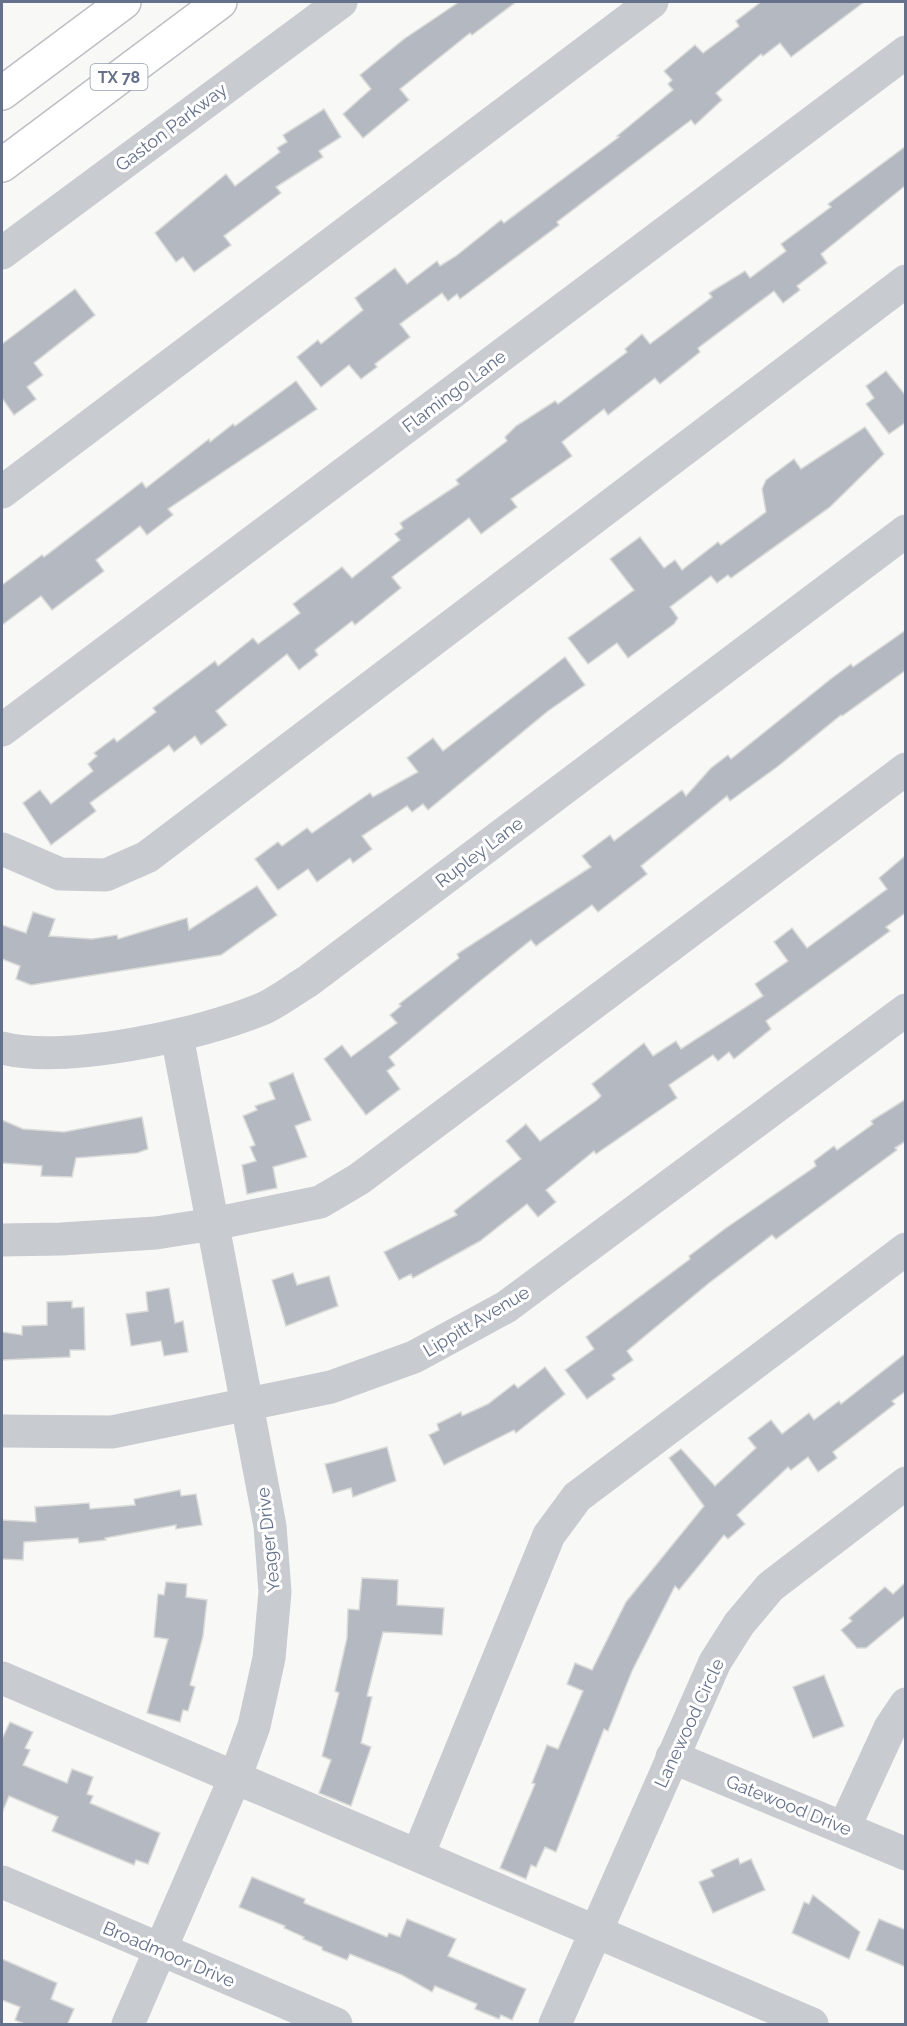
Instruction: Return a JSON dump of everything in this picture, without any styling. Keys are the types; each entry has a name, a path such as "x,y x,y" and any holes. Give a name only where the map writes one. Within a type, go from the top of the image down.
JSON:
{"main road":[{"path":"2,93 124,2"},
{"name":"TX 78","path":"7,154 220,2"}],"street":[{"name":"Gaston Parkway","path":"2,253 341,2"},
{"path":"2,492 652,2"},
{"name":"Flamingo Lane","path":"2,730 906,52"},
{"path":"2,849 60,874 106,875 147,857 906,281"},
{"name":"Rupley Lane","path":"2,1048 17,1052 72,1052 177,1036 263,1009 309,981 906,531"},
{"path":"2,1240 156,1233 320,1202 359,1179 906,769"},
{"name":"Lippitt Avenue","path":"2,1431 112,1432 248,1406 331,1387 414,1357 507,1307 906,1010"},
{"name":"Yeager Drive","path":"128,2025 235,1778 254,1726 269,1658 275,1592 270,1526 177,1036"},
{"path":"418,1855 549,1534 577,1497 906,1249"},
{"name":"Lanewood Circle","path":"555,2025 715,1662 770,1587 810,1554 906,1483"},
{"path":"2,1677 812,2025"},
{"path":"844,1828 890,1728 906,1704"},
{"name":"Gatewood Drive","path":"672,1757 906,1854"},
{"name":"Broadmoor Drive","path":"2,1882 336,2025"}],"building":[{"path":"459,2 516,2 472,35 470,33 400,89 409,100 363,138 343,114 371,89 360,75 404,39"},
{"path":"761,2 864,2 791,57 780,43 763,56 761,54 716,93 722,100 695,125 691,120 557,222 559,225 460,299 457,294 448,301 442,293 400,324 410,337 375,364 377,367 361,379 349,365 321,387 297,357 318,340 321,344 363,310 355,298 395,268 407,284 437,261 440,266 456,256 501,220 504,223 619,137 617,136 673,90 668,84 672,80 664,71 695,45 703,53 739,26 736,21"},
{"path":"324,109 341,137 319,151 323,157 276,187 281,193 224,236 231,245 194,272 183,257 176,262 155,233 226,174 235,186 280,152 277,148 287,142 283,135"},
{"path":"906,146 906,185 821,254 827,263 797,286 800,290 783,303 774,291 698,348 700,352 660,384 655,378 608,415 604,409 562,442 572,456 511,499 517,507 481,534 469,518 392,577 401,588 355,625 352,621 315,650 318,655 299,670 287,654 216,711 227,725 201,745 195,736 174,752 169,745 90,803 96,811 51,845 23,803 40,790 51,804 93,771 88,764 97,756 94,753 114,738 117,742 156,712 153,708 215,661 218,666 253,638 258,644 300,613 293,604 342,567 352,578 400,540 395,534 403,528 400,523 459,484 456,480 507,441 505,437 516,426 555,401 558,404 627,352 625,349 642,334 650,344 712,297 709,293 745,271 750,278 786,251 781,244 831,207 828,204"},
{"path":"75,289 95,315 34,363 43,375 27,387 36,399 14,415 2,398 2,344"},
{"path":"886,371 906,396 906,422 889,434 866,404 874,398 866,386"},
{"path":"296,381 317,409 168,509 173,515 147,535 140,526 96,560 104,571 52,610 41,596 2,625 2,585 42,555 44,557 142,482 146,488 209,439 210,442 233,424 235,426"},
{"path":"865,427 884,454 830,507 731,578 728,575 717,583 711,576 670,607 678,618 674,624 628,658 617,643 588,664 568,638 634,590 610,559 640,537 664,568 675,560 682,570 718,542 721,545 766,512 762,489 766,480 794,459 801,469"},
{"path":"906,630 906,670 841,715 777,767 730,801 727,796 641,866 647,874 598,912 592,905 536,946 531,940 479,982 389,1057 395,1065 387,1071 400,1089 366,1115 324,1059 342,1045 351,1057 397,1023 390,1015 401,1006 399,1004 459,958 457,954 591,867 582,856 610,835 614,841 682,790 686,796 711,768 728,755 731,759 832,678 851,664 853,667"},
{"path":"565,657 585,685 548,711 428,810 423,804 412,812 407,806 362,836 372,849 353,863 350,858 317,882 308,869 278,890 255,859 278,842 282,846 307,828 312,833 370,793 373,797 418,772 407,758 433,738 443,751"},
{"path":"906,855 906,916 904,914 886,927 890,931 766,1021 771,1029 734,1059 729,1052 718,1061 713,1055 669,1085 677,1098 596,1154 594,1151 546,1190 556,1202 538,1217 527,1204 480,1241 413,1278 411,1274 399,1280 384,1252 457,1215 454,1211 521,1159 506,1141 526,1124 540,1141 597,1100 601,1096 592,1084 644,1043 653,1056 676,1041 681,1049 763,996 755,984 788,961 774,942 792,928 807,948 887,889 879,878"},
{"path":"257,886 277,915 221,955 31,985 16,979 20,966 2,959 2,925 26,933 33,912 55,919 49,936 92,939 117,935 118,939 187,918 189,930"},
{"path":"293,1073 311,1120 295,1126 307,1157 273,1167 277,1188 247,1194 242,1165 256,1161 250,1147 255,1145 243,1116 257,1110 255,1106 275,1099 269,1083"},
{"path":"906,1099 906,1141 895,1148 897,1150 776,1239 772,1235 709,1283 627,1351 633,1360 612,1375 615,1379 587,1399 565,1370 594,1349 586,1337 690,1259 689,1256 726,1228 816,1166 814,1161 834,1146 837,1150 873,1124 871,1121"},
{"path":"142,1117 148,1149 137,1153 76,1158 72,1177 41,1176 42,1166 2,1163 2,1120 23,1129 64,1132"},
{"path":"293,1273 297,1285 329,1276 338,1306 286,1326 272,1280"},
{"path":"169,1288 175,1323 183,1321 188,1352 164,1356 161,1341 131,1346 126,1314 148,1311 146,1292"},
{"path":"72,1301 72,1308 84,1307 85,1350 70,1350 70,1357 2,1360 2,1332 22,1335 22,1326 47,1325 47,1302"},
{"path":"906,1353 906,1391 892,1401 895,1404 833,1452 837,1458 818,1472 808,1457 791,1470 788,1467 737,1515 745,1524 728,1539 724,1535 679,1590 675,1586 632,1671 608,1731 604,1729 556,1852 545,1847 536,1867 531,1865 526,1879 500,1868 535,1784 532,1783 547,1745 558,1749 583,1691 567,1684 575,1663 592,1670 626,1602 704,1506 669,1458 681,1449 715,1486 756,1448 748,1438 771,1420 782,1434 809,1413 814,1420 839,1401 841,1404"},
{"path":"545,1367 565,1394 516,1433 514,1430 444,1465 429,1435 439,1430 437,1424 461,1412 462,1416 488,1404 514,1384 518,1388"},
{"path":"387,1447 396,1481 353,1497 351,1488 333,1493 325,1464"},
{"path":"180,1490 181,1496 196,1494 202,1525 176,1529 176,1525 105,1538 106,1540 79,1543 78,1538 24,1542 23,1560 2,1559 2,1520 36,1522 35,1507 89,1503 90,1509 135,1505 134,1499"},
{"path":"362,1578 398,1580 397,1605 444,1608 442,1635 383,1632 367,1696 372,1697 361,1743 371,1747 351,1806 319,1793 331,1760 322,1756 339,1693 335,1691 347,1638 348,1609 359,1610"},
{"path":"166,1582 187,1584 186,1597 207,1600 203,1636 190,1685 195,1687 188,1711 183,1710 180,1722 147,1713 168,1639 154,1637 158,1594 164,1595"},
{"path":"906,1582 906,1615 866,1648 857,1648 841,1630 852,1621 849,1618 885,1587 893,1594"},
{"path":"824,1675 844,1726 813,1738 793,1687"},
{"path":"10,1722 33,1732 25,1748 30,1750 23,1765 67,1783 72,1769 93,1777 87,1794 93,1796 90,1803 160,1833 148,1864 136,1860 134,1865 52,1831 58,1817 9,1796 2,1813 2,1739"},
{"path":"738,1858 740,1864 751,1859 765,1890 713,1913 699,1882 714,1876 711,1870"},
{"path":"252,1877 305,1899 304,1903 387,1937 389,1933 400,1937 407,1919 456,1939 448,1956 526,1989 512,2020 501,2015 499,2019 475,2009 477,2004 435,1986 432,1992 402,1975 350,1954 347,1960 322,1950 322,1947 303,1939 304,1937 284,1928 285,1926 239,1907"},
{"path":"813,1895 860,1932 849,1959 792,1933 804,1902 809,1904"},
{"path":"879,1919 906,1930 906,1967 866,1950"},
{"path":"2,1959 57,1983 51,1999 74,2009 67,2025 27,2025 15,2020 20,2007 2,2000"}]}
